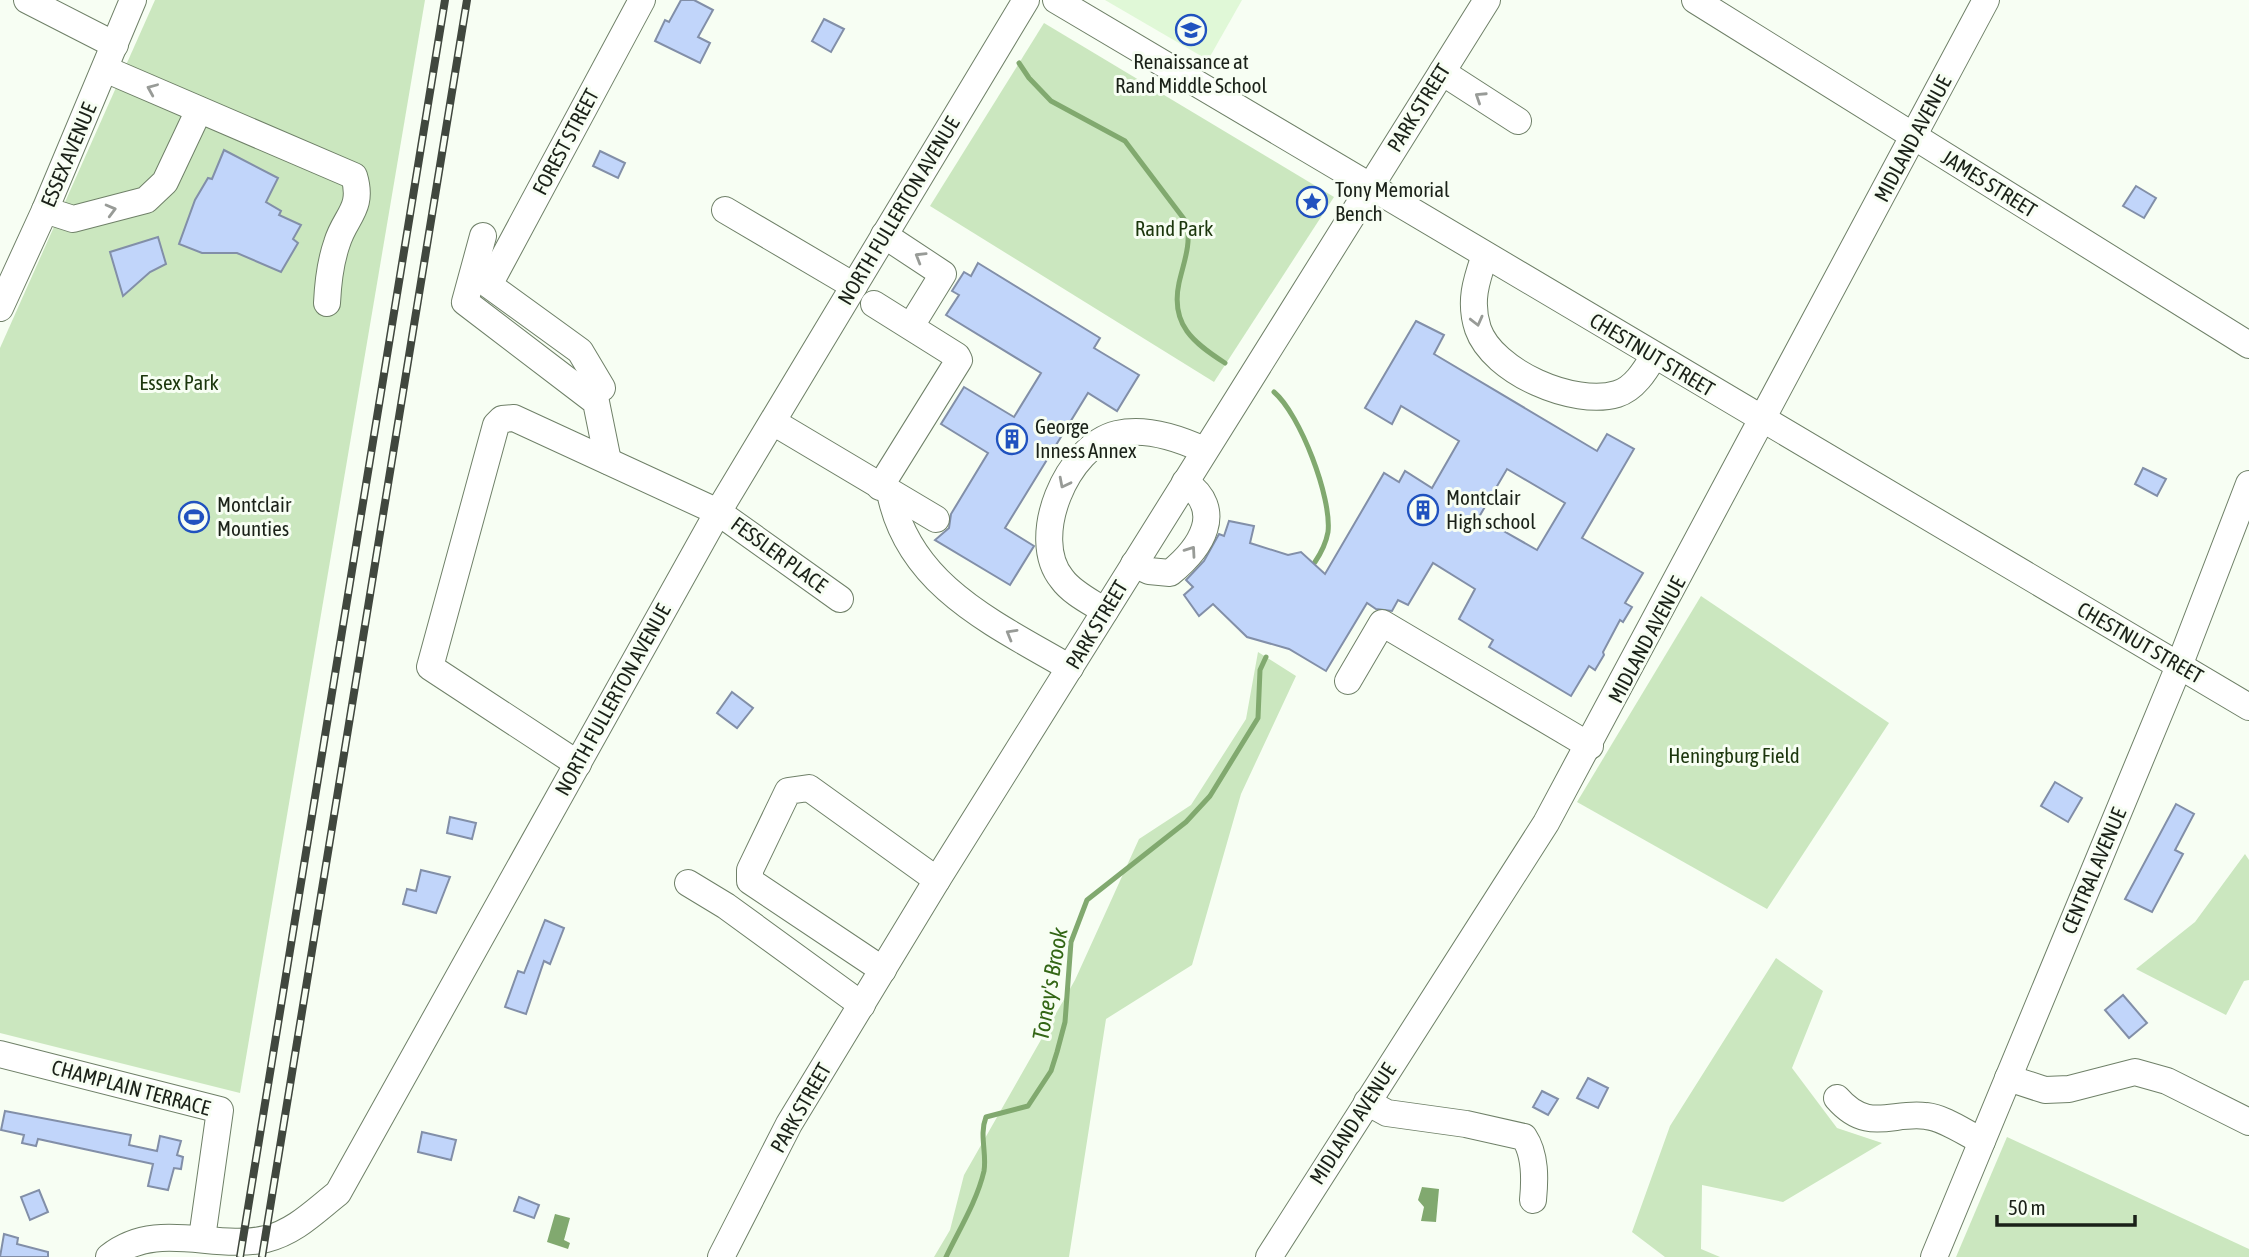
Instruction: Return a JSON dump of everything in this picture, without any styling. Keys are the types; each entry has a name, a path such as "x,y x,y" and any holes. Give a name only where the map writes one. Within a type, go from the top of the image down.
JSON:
{"street":[{"path":"27,0 110,57 200,110 354,176 359,192 352,216 338,239 329,270 327,303"},
{"name":"ESSEX AVENUE","path":"0,308 45,210 133,0"},
{"name":"FOREST STREET","path":"602,388 580,351 489,285 642,0"},
{"name":"NORTH FULLERTON AVENUE","path":"109,1257 120,1248 160,1236 242,1241 265,1239 292,1230 338,1193 718,512 1026,0"},
{"name":"CHESTNUT STREET","path":"1056,0 2249,707"},
{"name":"PARK STREET","path":"721,1257 789,1124 937,880 1487,0"},
{"name":"JAMES STREET","path":"1695,0 2249,345"},
{"name":"MIDLAND AVENUE","path":"1276,1255 1367,1102 1546,823 1590,746 1986,0"},
{"path":"1441,72 1518,121"},
{"path":"45,210 73,219 146,200 166,183 200,110"},
{"path":"725,210 854,286"},
{"path":"884,235 943,274 911,326"},
{"path":"483,236 465,302 596,401 608,461"},
{"path":"1485,255 1473,289 1479,331 1501,359 1517,372 1565,393 1618,394 1631,386 1654,356"},
{"path":"874,304 957,356 959,365 885,489 896,522 921,565 986,619 1070,668"},
{"name":"FESSLER PLACE","path":"578,764 435,673 430,667 430,658 496,425 502,419 514,418 718,512 840,599"},
{"path":"773,422 936,519"},
{"path":"1105,611 1072,589 1054,567 1050,531 1056,499 1072,467 1086,450 1114,434 1136,430 1183,440 1204,450"},
{"path":"1134,564 1149,571 1170,573 1191,553 1208,514 1199,492 1185,482"},
{"name":"CENTRAL AVENUE","path":"1934,1257 2179,666 2249,484"},
{"path":"1348,681 1382,623 1590,746"},
{"path":"883,970 750,881 750,870 788,791 809,788 937,880"},
{"path":"688,883 726,906 862,1005"},
{"name":"CHAMPLAIN TERRACE","path":"0,1055 220,1111 202,1238"},
{"path":"2008,1078 2045,1090 2069,1089 2135,1072 2167,1081 2249,1122"},
{"path":"1838,1098 1846,1108 1873,1119 1923,1115 1982,1141"},
{"path":"1367,1102 1387,1113 1466,1124 1524,1138 1529,1144 1534,1171 1533,1200"}],"shaded area":[{"name":"Renaissance at Rand Middle School","path":"1105,0 1242,0 1208,60"},
{"path":"1422,1187 1439,1189 1436,1222 1421,1221 1424,1207 1418,1200"},
{"path":"555,1214 570,1218 564,1240 570,1243 568,1249 547,1242"}],"green space":[{"name":"Essex Park","path":"155,0 425,0 240,1093 0,1033 0,348"},
{"name":"Rand Park","path":"1044,23 1334,197 1214,382 930,206"},
{"name":"Heningburg Field","path":"1701,596 1889,723 1767,909 1577,802"},
{"path":"1258,652 1296,676 1241,794 1192,965 1106,1019 1069,1257 934,1257 950,1230 964,1175 1075,980 1139,839 1191,805 1246,719"},
{"path":"2245,854 2249,860 2249,980 2244,981 2226,1015 2136,969 2195,922"},
{"path":"1776,958 1823,991 1792,1068 1837,1128 1882,1143 1783,1202 1702,1185 1701,1249 1720,1257 1665,1257 1632,1232 1670,1126"},
{"path":"2007,1137 2249,1249 2249,1257 1956,1257"}],"building":[{"path":"681,0 694,0 713,10 698,37 710,43 700,63 655,41 665,20 669,22"},
{"path":"824,19 844,29 831,52 812,41"},
{"path":"224,150 278,178 266,202 281,211 279,215 301,225 293,239 298,243 281,272 237,253 202,253 179,244 195,200 208,178 212,179"},
{"path":"600,151 625,163 618,178 593,166"},
{"path":"2136,186 2156,198 2144,218 2123,206"},
{"path":"158,237 166,264 150,272 123,296 110,252"},
{"name":"George Inness Annex","path":"978,263 1100,338 1094,348 1139,375 1117,411 1088,393 1005,528 1034,546 1010,585 935,540 949,528 951,514 988,453 941,424 964,387 1014,417 1041,373 946,315 959,295 952,291 964,272 971,276"},
{"name":"Montclair High school","path":"1416,321 1444,335 1434,354 1597,451 1607,434 1634,449 1582,538 1643,573 1625,603 1632,607 1623,622 1620,620 1603,652 1604,655 1595,670 1589,666 1571,696 1489,647 1493,640 1459,619 1475,589 1433,563 1408,605 1398,600 1392,611 1376,609 1367,603 1326,671 1289,649 1247,637 1213,604 1199,616 1184,595 1193,587 1186,580 1204,561 1219,534 1224,536 1229,521 1254,526 1250,543 1288,555 1301,552 1325,574 1384,473 1399,482 1405,471 1432,488 1459,441 1401,406 1392,424 1365,408","holes":["1507,469 1565,503 1537,550 1479,517"]},
{"path":"2143,468 2166,479 2157,496 2135,484"},
{"path":"732,692 753,708 737,728 717,713"},
{"path":"2055,782 2082,798 2068,822 2041,806"},
{"path":"2176,804 2194,814 2175,850 2183,854 2152,912 2125,899"},
{"path":"450,817 476,823 472,839 447,833"},
{"path":"421,870 450,877 436,913 403,904 407,889 416,891"},
{"path":"545,920 564,928 550,964 544,961 526,1014 505,1007 518,971 524,973"},
{"path":"2123,995 2147,1023 2129,1038 2105,1010"},
{"path":"1588,1078 1608,1088 1598,1108 1577,1098"},
{"path":"1542,1091 1558,1099 1548,1115 1533,1107"},
{"path":"5,1111 131,1135 129,1145 157,1151 160,1136 181,1141 177,1155 183,1157 181,1169 174,1168 168,1190 148,1186 153,1164 38,1139 36,1146 22,1143 24,1135 1,1130"},
{"path":"422,1132 456,1140 451,1160 418,1152"},
{"path":"39,1190 48,1212 30,1220 21,1197"},
{"path":"519,1197 539,1205 534,1218 514,1211"},
{"path":"4,1234 18,1238 17,1244 48,1252 48,1257 0,1257"}],"waterway":[{"name":"Toney's Brook","path":"1019,63 1051,101 1125,141 1187,223 1188,246 1179,283 1178,310 1181,321 1194,340 1225,363"},
{"name":"Toney's Brook","path":"1274,392 1284,403 1304,437 1325,499 1328,532 1315,562"},
{"name":"Toney's Brook","path":"946,1257 981,1182 985,1164 983,1130 986,1117 1028,1106 1051,1071 1065,1022 1071,942 1087,900 1186,822 1210,796 1258,718 1260,670 1266,657"}],"railway":[{"path":"240,1257 445,0"},
{"path":"262,1257 467,0"}],"place":[{"name":"Renaissance at Rand Middle School","path":"1191,30"},
{"name":"Tony Memorial Bench","path":"1312,202"},
{"name":"George Inness Annex","path":"1012,439"},
{"name":"Montclair High school","path":"1423,510"},
{"name":"Montclair Mounties","path":"194,517"}]}
